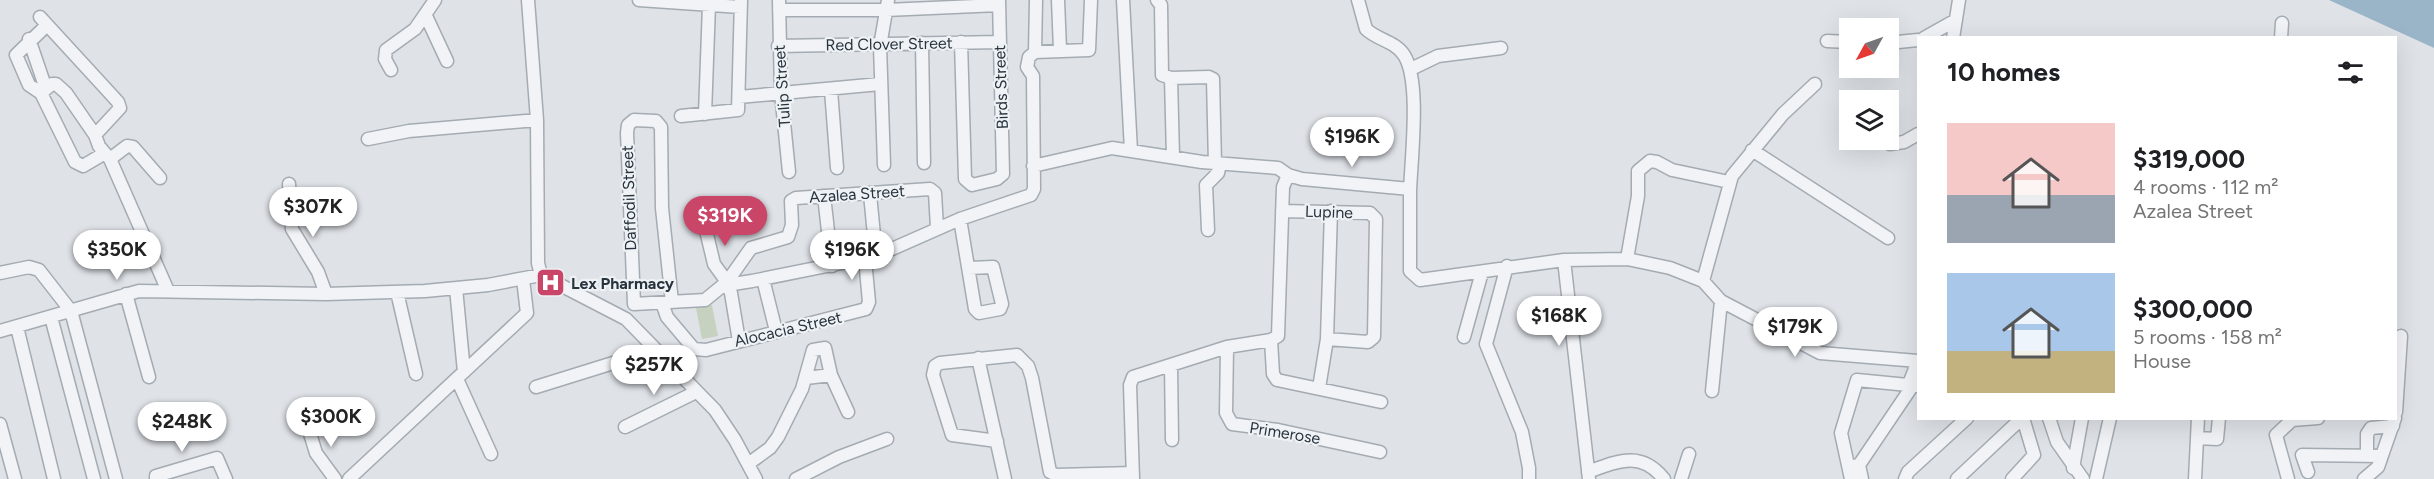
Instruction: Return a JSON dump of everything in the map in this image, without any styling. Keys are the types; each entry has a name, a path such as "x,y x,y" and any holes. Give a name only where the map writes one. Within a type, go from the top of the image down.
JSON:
{"street":[{"path":"391,70 385,59 386,50 415,29 435,0"},
{"path":"528,0 537,120 538,263 541,275"},
{"path":"639,0 709,5 741,4 739,97 736,112 681,116"},
{"path":"1035,52 1036,0"},
{"path":"1058,0 1060,50"},
{"path":"726,282 738,284 871,257 960,219 1031,195 1034,189 1033,76 1027,64 1029,57 1035,52 1089,50 1090,0"},
{"path":"1123,0 1131,152"},
{"path":"1157,0 1161,5 1161,73 1171,78 1209,77 1213,80 1218,173 1206,185 1208,230"},
{"path":"1358,0 1366,29 1393,44 1403,53 1411,69 1413,171 1410,189 1410,271 1414,276 1428,280 1507,266 1564,260 1627,259 1670,268 1703,281 1721,301 1820,353 1917,361"},
{"path":"1953,36 1959,0"},
{"path":"779,5 999,2"},
{"name":"Birds Street","path":"961,42 965,179 972,185 997,179 1003,174 999,2"},
{"path":"705,114 709,5"},
{"name":"Tulip Street","path":"779,5 778,46 789,172"},
{"path":"884,165 880,46 887,5"},
{"path":"426,16 447,61"},
{"path":"1928,36 1956,20"},
{"path":"96,135 120,108 118,102 44,21 16,55 16,60 28,85 43,90 56,84 61,87 96,135 108,156 168,291"},
{"path":"2281,36 2282,23"},
{"path":"30,39 43,90 75,162 83,166 127,146 133,147 160,178"},
{"path":"1899,42 1917,40"},
{"path":"1827,41 1839,42"},
{"name":"Red Clover Street","path":"778,46 880,46 1000,42"},
{"path":"922,43 924,163"},
{"path":"1411,69 1438,56 1501,48"},
{"path":"1171,78 1173,157"},
{"path":"739,97 880,84"},
{"path":"1703,281 1729,182 1752,150 1783,114 1815,84"},
{"path":"831,90 837,168"},
{"path":"368,139 410,131 537,120"},
{"name":"Daffodil Street","path":"634,304 628,128 634,120 656,122 661,127 667,303"},
{"path":"1899,143 1917,135"},
{"path":"1033,166 1108,149 1217,164 1278,168 1288,175 1302,179 1410,189"},
{"path":"1752,150 1888,238"},
{"path":"1627,259 1638,196 1638,171 1644,165 1650,161 1657,162 1672,170 1729,182"},
{"path":"998,441 952,435 933,375 933,368 940,363 1017,355 1028,366 1050,472 1056,475 1133,476 1130,381 1137,375 1227,347 1271,340 1279,333 1283,187 1288,175"},
{"path":"289,184 292,228 318,272 326,294"},
{"name":"Azalea Street","path":"726,282 751,248 788,237 792,225 792,199 933,190 937,228"},
{"path":"870,194 871,257"},
{"path":"824,196 832,266"},
{"name":"Lupine","path":"1282,211 1370,213 1374,216 1374,337 1368,342 1327,339"},
{"path":"1319,388 1327,339 1331,212"},
{"path":"960,219 969,268"},
{"path":"704,222 714,264 726,282 739,341"},
{"name":"Alocacia Street","path":"667,303 667,317 697,350 739,341 866,309 871,257"},
{"path":"1564,260 1588,476 1615,462 1636,460 1652,466 1664,479"},
{"path":"1507,266 1486,344 1522,432 1529,468 1528,479"},
{"path":"0,273 29,267 39,270 71,311 116,479"},
{"path":"1464,338 1482,272"},
{"path":"0,331 126,294 168,291 326,294 397,292 456,288 541,275 626,319 715,410 756,479"},
{"path":"349,479 527,313 523,279"},
{"path":"764,279 776,331"},
{"path":"626,319 634,304 705,300 726,282"},
{"path":"456,288 460,375 491,454"},
{"path":"397,292 416,374"},
{"path":"126,294 149,377"},
{"path":"1712,392 1721,301"},
{"path":"51,317 94,479"},
{"path":"17,327 54,479"},
{"path":"2397,397 2401,336"},
{"path":"1271,340 1273,374 1277,380 1381,402"},
{"name":"Primerose","path":"1227,347 1226,413 1232,424 1278,430 1380,452"},
{"path":"748,464 778,437 806,378 813,350 825,348 831,375 848,412"},
{"path":"536,387 655,350"},
{"path":"978,358 1005,479"},
{"path":"1171,365 1172,440"},
{"path":"1853,470 1913,385 1917,366"},
{"path":"806,378 831,375"},
{"path":"1862,479 1853,470 1841,433 1856,381 1860,379 1913,385"},
{"path":"625,428 696,392"},
{"path":"1905,479 1915,465 1965,420"},
{"path":"1957,479 2020,420"},
{"path":"2012,479 2032,458 2033,450 2023,420"},
{"path":"2050,420 2057,442 2075,474"},
{"path":"2075,474 2082,420"},
{"path":"2096,479 2110,420"},
{"path":"2195,479 2199,420"},
{"path":"2197,438 2217,439 2219,420"},
{"path":"2288,479 2276,435 2292,420"},
{"path":"2367,455 2367,434 2372,428 2394,422"},
{"path":"2364,479 2378,467 2394,422"},
{"path":"0,424 15,479"},
{"path":"308,427 316,453 335,479"},
{"path":"796,479 839,457 887,439"},
{"path":"1681,479 1689,454"},
{"path":"2308,472 2302,455 2382,456"},
{"path":"156,479 156,476 217,458 226,479"}],"green space":[{"path":"712,305 718,336 702,339 696,308"}],"water":[{"path":"2329,0 2434,0 2434,48"}],"place":[{"name":"Lex Pharmacy","path":"550,283"}]}
